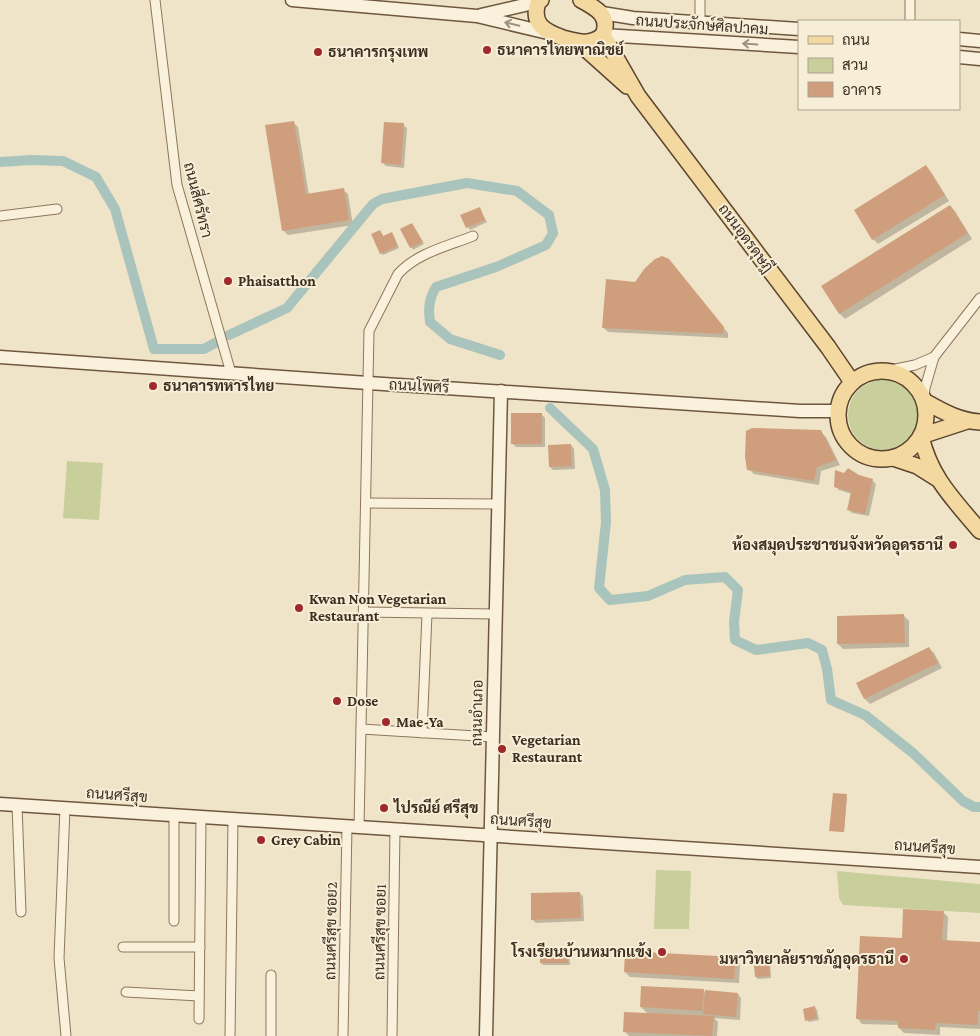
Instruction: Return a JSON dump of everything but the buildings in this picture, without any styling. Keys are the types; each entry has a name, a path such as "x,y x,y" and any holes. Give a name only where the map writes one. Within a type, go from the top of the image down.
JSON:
{"main road":[{"path":"292,0 477,16 548,33 579,43 591,42 603,35 606,24 602,13 581,0"},
{"path":"477,16 539,1"},
{"path":"539,1 536,10 538,21 548,33"},
{"name":"ถนนประจักษ์ศิลปาคม","path":"602,13 633,18 798,28"},
{"path":"698,41 700,22"},
{"name":"ถนนประจักษ์ศิลปาคม","path":"603,35 798,47"},
{"name":"ถนนอุดรดุษฎี","path":"603,35 638,96 828,347 852,382"},
{"path":"960,39 980,41"},
{"name":"ถนนอุดรดุษฎี","path":"579,43 638,96"},
{"path":"960,57 980,58"},
{"name":"ถนนโพศรี","path":"0,357 368,384 800,411 838,411"},
{"path":"893,458 913,447 921,436 926,417 924,401 912,382 896,373 886,371 868,373 852,382 840,398 838,411 840,430 850,446 867,457 876,459 893,458 918,466 936,478"},
{"name":"ถนนอำเภอ","path":"486,1036 501,391"},
{"path":"924,401 940,411 973,421"},
{"path":"921,436 973,421"},
{"path":"921,436 924,453 936,478 980,531"},
{"name":"ถนนศรีสุข","path":"0,804 980,867"}],"street":[{"name":"ถนนสี่ศรัทรา","path":"155,0 177,184 231,373"},
{"path":"700,0 700,22"},
{"path":"910,0 910,20"},
{"path":"0,216 57,209"},
{"name":"ถนนศรีสุข ซอย2","path":"344,1036 353,826 361,729 368,331 398,274 404,267 421,257 473,236"},
{"path":"924,401 925,388 934,357 980,298"},
{"path":"886,371 915,365 934,357"},
{"path":"366,503 498,504"},
{"path":"364,612 496,614"},
{"path":"422,733 427,614"},
{"path":"361,729 493,736"},
{"path":"17,805 21,912"},
{"path":"65,808 59,958 66,1036"},
{"path":"174,815 174,922"},
{"path":"199,1019 201,817"},
{"path":"230,1036 233,819"},
{"name":"ถนนศรีสุข ซอย1","path":"392,1036 395,829"},
{"path":"123,947 200,947"},
{"path":"271,975 271,1036"},
{"path":"126,992 200,996"}],"green space":[{"path":"890,380 903,386 912,395 916,401 918,415 916,429 908,440 897,448 876,450 869,448 858,440 850,429 848,408 850,401 858,390 869,382"},
{"path":"67,461 103,463 99,520 63,518"},
{"path":"656,870 691,871 689,929 654,929"},
{"path":"837,871 980,884 980,913 843,905 839,898"}],"waterway":[{"path":"0,162 31,160 63,161 96,177 115,209 154,349 204,349 215,343"},
{"path":"229,335 287,308 373,204 382,199 467,183 517,191 549,215 553,233 546,245 496,267 436,287 430,300 430,322 450,339 500,355"},
{"path":"550,408 593,449 605,490 606,522 599,588 610,600 648,596 685,580 725,577 738,590 734,622 735,640 756,650 808,643 822,650 827,669 831,700 865,715 913,753 963,801 974,807 980,807"}],"place":[{"name":"ธนาคารไทยพาณิชย์","path":"487,50"},
{"name":"ธนาคารกรุงเทพ","path":"318,52"},
{"name":"Phaisatthon","path":"228,281"},
{"name":"ธนาคารทหารไทย","path":"153,386"},
{"name":"ห้องสมุดประชาชนจังหวัดอุดรธานี","path":"953,545"},
{"name":"Kwan Non Vegetarian Restaurant","path":"299,608"},
{"name":"Dose","path":"337,701"},
{"name":"Mae-Ya","path":"386,722"},
{"name":"Vegetarian Restaurant","path":"502,749"},
{"name":"ไปรณีย์ ศรีสุข","path":"384,808"},
{"name":"Grey Cabin","path":"261,840"},
{"name":"โรงเรียนบ้านหมากแข้ง","path":"662,952"},
{"name":"มหาวิทยาลัยราชภัฏอุดรธานี","path":"904,959"}]}
